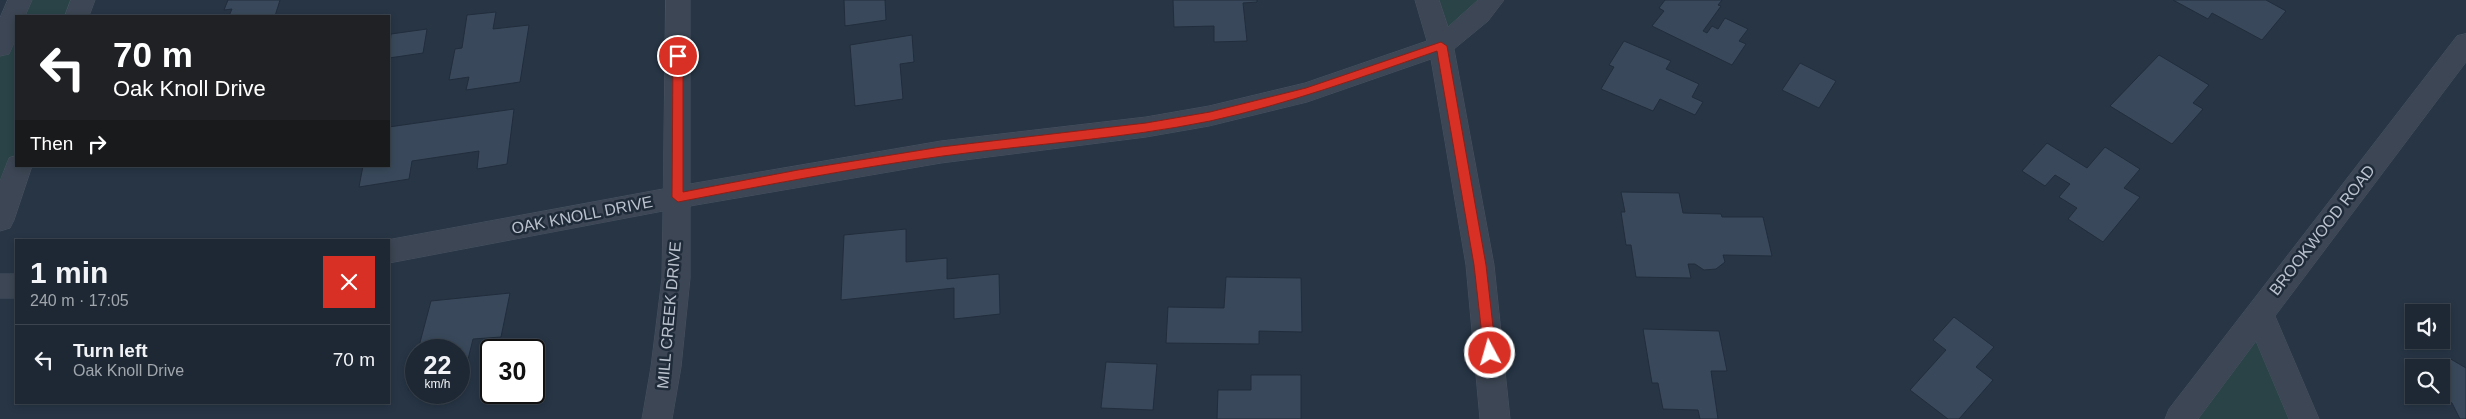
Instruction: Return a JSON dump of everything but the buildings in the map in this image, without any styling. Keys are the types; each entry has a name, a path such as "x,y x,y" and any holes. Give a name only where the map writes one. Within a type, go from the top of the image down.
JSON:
{"street":[{"path":"0,47 20,0"},
{"path":"77,15 83,0"},
{"name":"MILL CREEK DRIVE","path":"657,419 666,367 676,278 678,0"},
{"path":"1427,0 1441,46 1480,265 1495,419"},
{"name":"OAK KNOLL DRIVE","path":"390,251 798,175 941,152 1136,128 1210,116 1307,92 1441,46 1479,15 1492,0"},
{"name":"BROOKWOOD ROAD","path":"2180,419 2466,43"},
{"path":"0,220 19,167"},
{"path":"0,286 15,286"},
{"path":"2259,313 2304,419"}],"green space":[{"path":"20,0 83,0 77,15 15,15 16,167 0,219 0,47"},
{"path":"1427,0 1492,0 1441,46"},
{"path":"2259,313 2304,419 2180,419"}],"route":[{"path":"678,56 678,197 941,152 1146,127 1210,116 1307,92 1441,46 1480,265 1490,353"}]}
